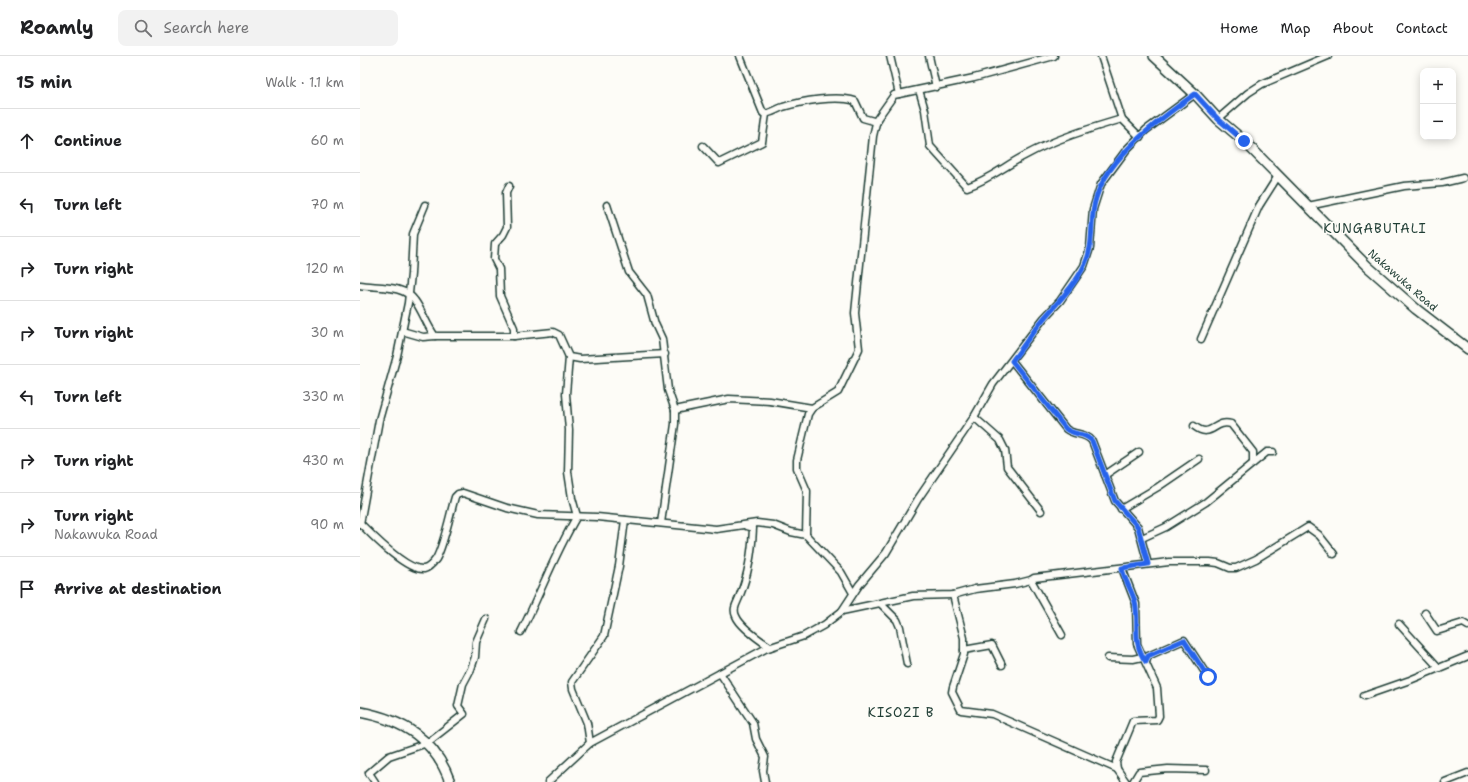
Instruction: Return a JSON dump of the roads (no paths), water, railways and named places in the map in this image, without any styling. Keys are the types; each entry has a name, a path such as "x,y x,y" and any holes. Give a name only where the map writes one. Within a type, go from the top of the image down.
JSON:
{"main road":[{"name":"Nakawuka Road","path":"1154,56 1195,94 1218,119 1244,141 1389,285 1416,309 1468,349"},
{"path":"360,712 393,720 416,732 427,743 446,770 450,782"}],"street":[{"path":"740,56 760,109 766,114"},
{"path":"929,56 936,86"},
{"path":"806,535 807,491 796,464 808,414 812,408 838,392 859,349 855,313 867,185 877,122 890,99 899,94 1054,56"},
{"path":"1101,56 1122,119 1140,137"},
{"path":"1218,119 1248,92 1262,84 1328,56"},
{"path":"888,57 899,94"},
{"path":"918,90 926,110 930,146 968,187 982,182 993,173 1062,137 1122,119"},
{"path":"548,782 590,743 770,647 804,636 842,611 853,593 886,553 918,499 974,417 993,384 1044,318 1060,301 1084,266 1090,248 1093,209 1101,184 1127,149 1146,130 1195,94"},
{"path":"766,114 796,103 841,98 855,101 863,118 877,122"},
{"path":"703,146 719,163 762,142 766,114"},
{"path":"1201,339 1256,212 1278,176"},
{"path":"1308,206 1404,186 1442,183 1462,178"},
{"path":"509,186 506,194 507,227 496,244 494,259 499,268 500,296 514,328 514,336"},
{"path":"424,205 412,234 411,274 402,331 390,384 379,420 360,523 384,547 412,566 426,569 436,559 455,497 458,494 470,494 508,508 538,515 577,516 661,523 716,530 765,523 791,532 806,535 841,572 853,593"},
{"path":"607,206 629,272 647,295 650,303 655,324 662,339 665,354 668,390 675,410 673,448 661,523"},
{"path":"360,285 387,287 408,293 414,299 436,336"},
{"path":"402,331 423,337 514,336 545,332 557,333 568,357 566,394 569,430 568,472 572,498 577,516 562,541 536,603 521,632"},
{"path":"568,357 580,359 665,354"},
{"path":"1012,361 1066,429 1072,433 1088,436 1092,441 1115,501 1138,527 1148,564"},
{"path":"675,410 729,399 770,401 812,408"},
{"path":"974,417 1000,440 1005,450 1007,467 1041,511"},
{"path":"1194,426 1201,431 1206,432 1222,424 1230,424 1253,452 1253,463"},
{"path":"1105,475 1140,452"},
{"path":"1142,538 1166,527 1206,502 1239,477 1267,452 1273,452"},
{"path":"1121,509 1158,487 1199,459"},
{"path":"590,743 587,723 573,689 572,682 604,636 620,566 625,520"},
{"path":"745,525 753,528 751,562 740,597 735,607 736,616 752,635 770,647"},
{"path":"842,611 881,604 913,596 953,595 976,589 998,587 1055,574 1148,564 1210,562 1218,563 1230,568 1236,568 1256,559 1308,527 1319,536 1334,554"},
{"path":"1122,568 1136,604 1136,638 1157,688 1159,716 1156,720 1133,721 1116,762 1117,768 1126,782"},
{"path":"1031,580 1062,635"},
{"path":"953,595 964,638 964,650 952,687 952,692 961,710 992,714 1117,768"},
{"path":"850,600 857,609"},
{"path":"881,604 897,620 900,627 907,664"},
{"path":"1425,614 1437,631 1463,624 1468,626"},
{"path":"375,782 369,773 389,756 427,743 464,714 458,706 459,698 463,684 471,669 475,657 476,642 486,618"},
{"path":"1399,624 1439,668"},
{"path":"1108,658 1144,660 1148,656 1184,640 1208,677"},
{"path":"964,650 992,645 1002,664"},
{"path":"1364,696 1468,656"},
{"path":"720,673 753,723 756,739 765,757 763,771 765,782"},
{"path":"1133,782 1139,772 1168,769 1206,770"},
{"path":"1445,782 1468,773"}],"district":[{"name":"KUNGABUTALI","path":"1375,228"},
{"name":"KISOZI B","path":"901,712"}]}
